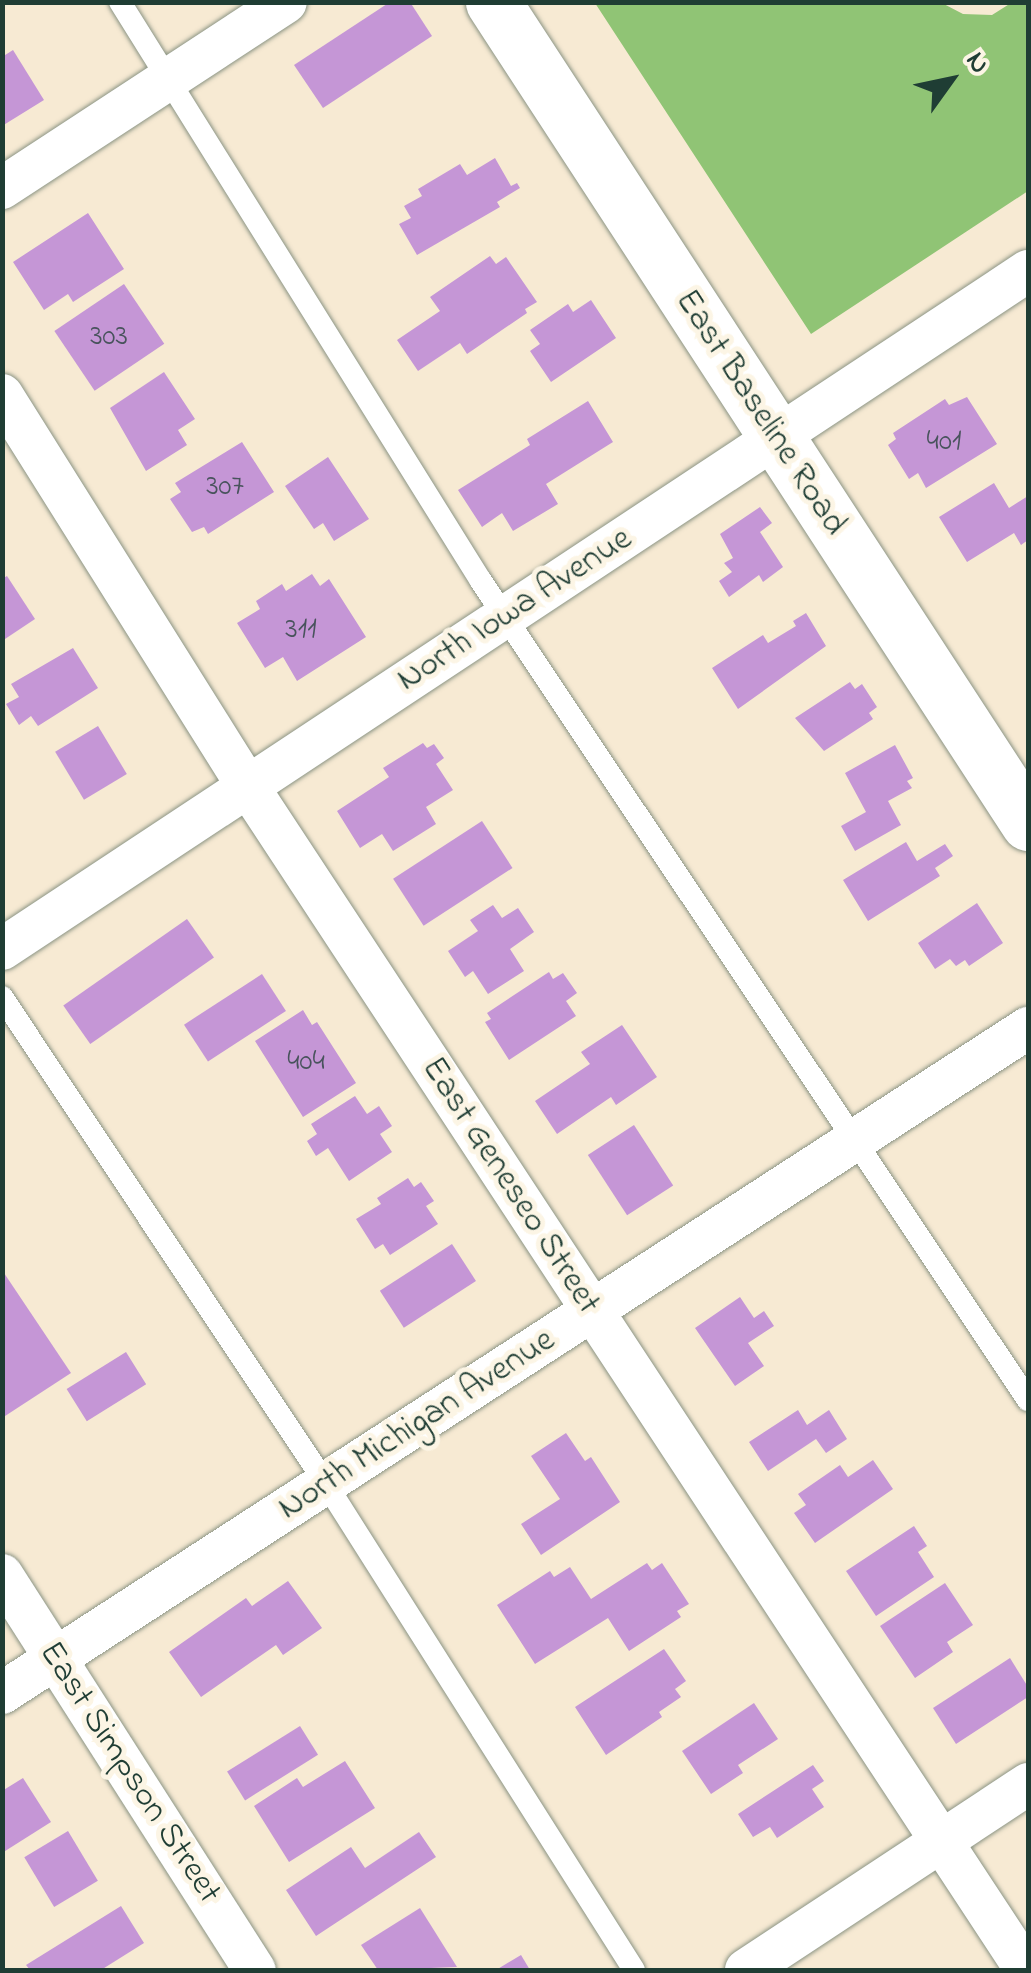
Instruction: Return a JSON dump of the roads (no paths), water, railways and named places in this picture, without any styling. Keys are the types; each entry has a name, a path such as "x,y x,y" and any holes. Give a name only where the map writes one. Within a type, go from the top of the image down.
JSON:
{"main road":[{"name":"East Baseline Road","path":"493,2 1028,823"}],"street":[{"path":"2,188 286,2"},
{"name":"North Iowa Avenue","path":"2,948 1028,271"},
{"name":"East Geneseo Street","path":"2,395 247,785 1026,1970"},
{"name":"North Michigan Avenue","path":"2,1694 1028,1028"},
{"name":"East Simpson Street","path":"2,1575 256,1970"},
{"path":"746,1970 1028,1784"}],"lane":[{"path":"120,2 507,617 1028,1400"},
{"path":"2,998 326,1484 634,1970"}]}
